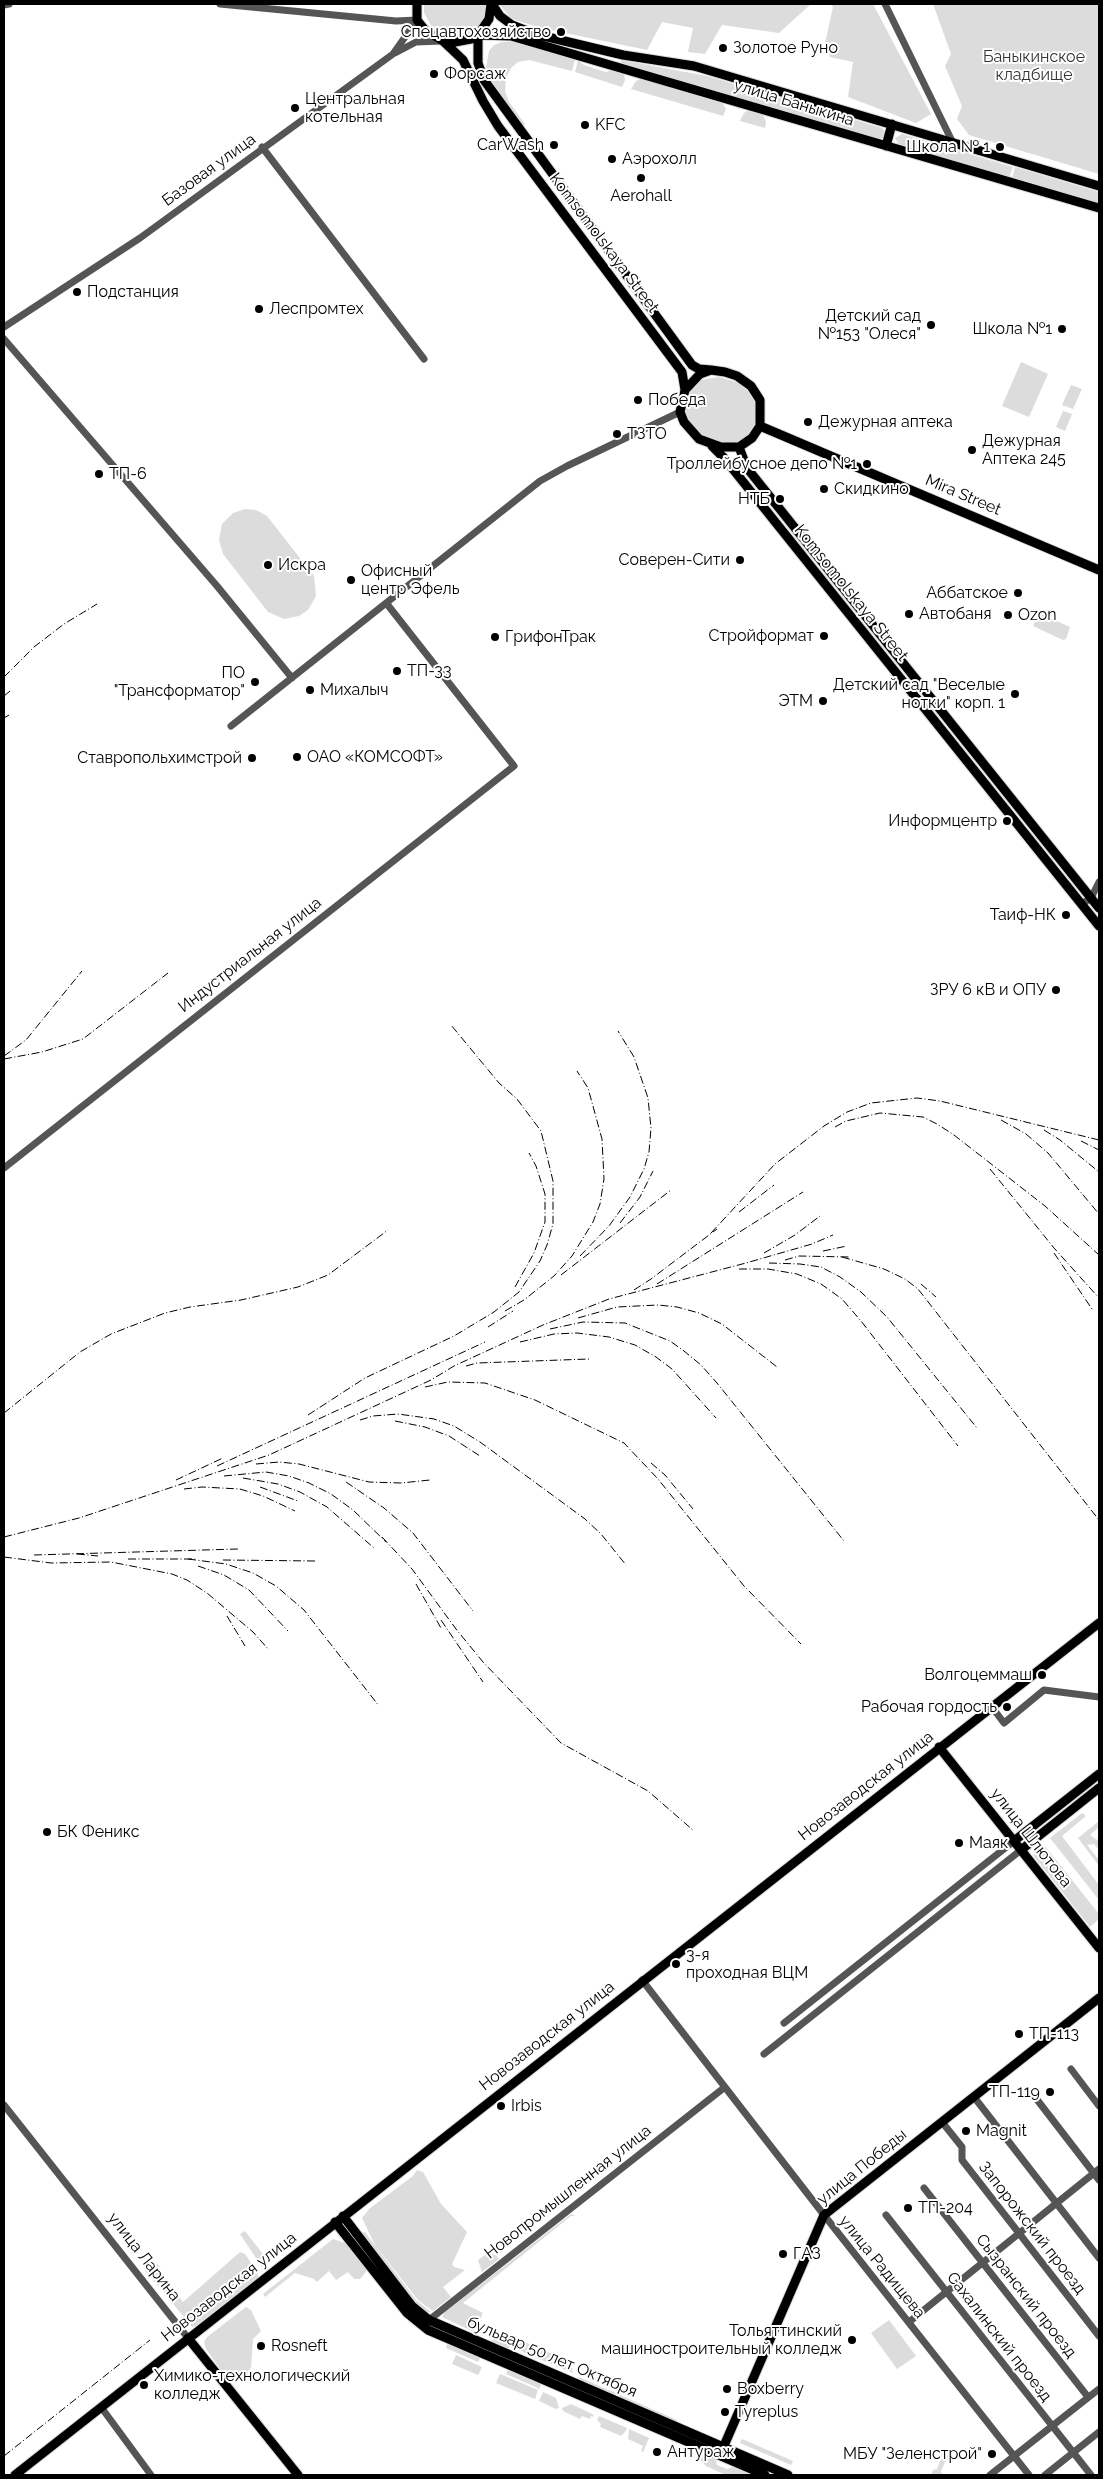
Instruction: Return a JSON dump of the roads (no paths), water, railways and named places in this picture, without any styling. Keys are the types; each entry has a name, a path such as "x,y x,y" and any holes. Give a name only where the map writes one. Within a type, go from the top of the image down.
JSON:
{"main road":[{"path":"417,4 418,20"},
{"path":"478,35 489,19 491,4"},
{"name":"улица Баныкина","path":"491,4 500,16 520,28 579,46 623,56 694,66 1099,186"},
{"name":"Komsomolskaya Street","path":"418,20 430,35 443,41 463,60 483,101 507,138 682,372 685,390"},
{"name":"Komsomolskaya Street","path":"478,35 480,72 494,94 692,365 699,369 711,370"},
{"name":"улица Баныкина","path":"443,41 463,42 478,35 512,36 1099,208"},
{"path":"620,68 617,61 623,56"},
{"path":"483,101 488,96 494,94"},
{"path":"886,146 892,124"},
{"path":"711,370 737,376 750,386 760,400 762,413 760,426 752,438 739,447 731,449 710,444 691,432 680,412 685,390 700,374 711,370"},
{"name":"Mira Street","path":"760,426 1099,570"},
{"name":"Komsomolskaya Street","path":"710,444 724,458 1099,926"},
{"name":"Komsomolskaya Street","path":"739,447 747,468 1099,908"},
{"path":"857,625 866,618"},
{"path":"995,797 1004,790"},
{"name":"Новозаводская улица","path":"16,2475 939,1746 992,1707 1099,1622"},
{"name":"улица Шлютова","path":"939,1746 1099,1948"},
{"path":"1014,1841 1099,1774"},
{"path":"1021,1850 1099,1788"},
{"name":"улица Победы","path":"721,2451 824,2216 1099,1998"},
{"name":"бульвар 50 лет Октября","path":"339,2219 401,2307 416,2322 428,2330 548,2377 721,2451 788,2475"},
{"name":"бульвар 50 лет Октября","path":"355,2240 412,2306 429,2320 548,2377"},
{"name":"улица Ларина","path":"188,2338 298,2475"},
{"name":"бульвар 50 лет Октября","path":"721,2451 760,2474"}],"street":[{"path":"4,5 8,4"},
{"path":"220,4 396,21 418,20"},
{"path":"885,4 952,141"},
{"name":"Базовая улица","path":"4,326 140,238 262,147 393,54 418,20"},
{"path":"393,54 416,42 426,40 443,41"},
{"path":"262,147 424,359"},
{"path":"4,339 217,586 292,678"},
{"path":"231,726 540,481 567,466 680,412"},
{"name":"Индустриальная улица","path":"4,1168 514,766 387,604"},
{"path":"1082,904 1091,898 1099,882"},
{"path":"992,1707 1004,1722 1044,1690 1099,1697"},
{"path":"784,2023 1014,1841"},
{"path":"764,2054 1021,1850"},
{"name":"улица Радищева","path":"642,1980 824,2216 1029,2475"},
{"path":"1071,2069 1099,2106"},
{"name":"Новопромышленная улица","path":"429,2320 725,2087"},
{"path":"974,2096 1099,2258"},
{"path":"1035,2097 1097,2171 1099,2180"},
{"name":"улица Ларина","path":"4,2105 188,2338"},
{"name":"Запорожский проезд","path":"942,2122 962,2147 962,2160 1099,2336"},
{"path":"909,2322 984,2264 1097,2171"},
{"name":"Сызранский проезд","path":"924,2188 1088,2397"},
{"name":"Сахалинский проезд","path":"886,2215 1091,2475"},
{"path":"990,2475 1099,2389"},
{"path":"101,2407 151,2475"},
{"path":"1045,2475 1099,2432"}],"railway":[{"path":"4,677 34,647 64,624 97,604"},
{"path":"4,696 10,691"},
{"path":"4,718 9,715"},
{"path":"4,1056 26,1040 82,971"},
{"path":"4,1059 42,1052 83,1039 168,973"},
{"path":"308,1415 365,1378 454,1336 494,1312 519,1292 540,1261 547,1245 553,1224 553,1181 541,1131 517,1099 499,1083 451,1025"},
{"path":"580,1256 609,1226 630,1197 644,1169 649,1152 651,1128 648,1098 634,1057 618,1031"},
{"path":"505,1311 524,1300 554,1276 572,1256 593,1222 600,1204 604,1179 602,1139 588,1088 577,1071"},
{"path":"711,1233 775,1164 824,1126 847,1112 871,1103 917,1098 940,1101 1099,1140"},
{"path":"835,1127 846,1121 880,1113 923,1117 954,1135 1045,1206 1099,1255"},
{"path":"1001,1120 1026,1134 1048,1153 1099,1214"},
{"path":"1044,1130 1060,1140 1099,1172"},
{"path":"1081,1141 1099,1150"},
{"path":"515,1287 534,1253 545,1222 545,1194 536,1166 529,1153"},
{"path":"990,1169 1054,1248 1099,1298"},
{"path":"620,1223 640,1197 653,1171"},
{"path":"739,1212 774,1185"},
{"path":"561,1275 671,1190"},
{"path":"657,1284 803,1192"},
{"path":"764,1253 795,1235 820,1216"},
{"path":"634,1290 717,1229"},
{"path":"4,1413 80,1352 111,1334 165,1313 190,1307 241,1300 298,1287 328,1275 388,1230"},
{"path":"4,1537 79,1518 269,1455 431,1380 454,1366 543,1325 609,1299 746,1263 812,1244 833,1235"},
{"path":"823,1251 847,1246"},
{"path":"1054,1253 1092,1309"},
{"path":"785,1260 799,1256 850,1257"},
{"path":"842,1257 884,1269 905,1279 918,1289 1099,1520"},
{"path":"769,1263 821,1267 840,1277 861,1292 887,1317 977,1428"},
{"path":"739,1269 768,1269 797,1274 821,1284 842,1299 958,1446"},
{"path":"921,1284 936,1297"},
{"path":"578,1318 617,1307 658,1305 677,1307 699,1313 722,1324 777,1367"},
{"path":"488,1327 513,1311"},
{"path":"550,1329 583,1322 625,1323 670,1341 684,1351 701,1365 717,1383 844,1541"},
{"path":"520,1342 554,1334 577,1333 609,1337 635,1345 672,1369 716,1418"},
{"path":"217,1466 485,1342"},
{"path":"466,1366 477,1363 589,1359"},
{"path":"425,1387 448,1382 485,1383 535,1400 624,1443 658,1479 744,1586 801,1644"},
{"path":"360,1420 373,1416 398,1414 434,1419 454,1426 480,1442 585,1519 601,1534 626,1565"},
{"path":"395,1421 425,1427 449,1436 480,1456"},
{"path":"176,1480 223,1458"},
{"path":"256,1464 279,1462 299,1464 369,1482 401,1483 430,1480"},
{"path":"651,1463 665,1475 693,1509"},
{"path":"224,1476 266,1472 289,1476 309,1483 331,1494 353,1510 386,1542"},
{"path":"243,1478 278,1484 300,1492 327,1507 374,1548"},
{"path":"346,1482 384,1508 413,1533 473,1611"},
{"path":"184,1489 202,1487 240,1489 263,1496 295,1511"},
{"path":"260,1487 298,1501"},
{"path":"382,1537 412,1569 483,1662 561,1743 648,1791 694,1831"},
{"path":"34,1555 238,1549"},
{"path":"77,1554 98,1556"},
{"path":"4,1557 51,1563 111,1562 172,1574 187,1580 207,1593 253,1632 269,1650"},
{"path":"128,1559 195,1559"},
{"path":"188,1559 226,1564 253,1573 276,1586 304,1610 379,1706"},
{"path":"223,1560 315,1561"},
{"path":"198,1566 224,1575 249,1590 288,1631"},
{"path":"416,1584 441,1628"},
{"path":"227,1616 245,1646"},
{"path":"441,1620 483,1682"},
{"path":"4,2456 150,2340"}],"place":[{"name":"Спецавтохозяйство","path":"561,32"},
{"name":"Золотое Руно","path":"723,48"},
{"name":"Форсаж","path":"434,74"},
{"name":"Центральная котельная","path":"295,108"},
{"name":"KFC","path":"585,125"},
{"name":"CarWash","path":"554,145"},
{"name":"Школа № 1","path":"1000,147"},
{"name":"Аэрохолл","path":"612,159"},
{"name":"Aerohall","path":"641,178"},
{"name":"Подстанция","path":"77,292"},
{"name":"Леспромтех","path":"259,309"},
{"name":"Детский сад №153 \"Олеся\"","path":"931,325"},
{"name":"Школа №1","path":"1062,329"},
{"name":"Победа","path":"638,400"},
{"name":"Дежурная аптека","path":"808,422"},
{"name":"ТЗТО","path":"617,434"},
{"name":"Дежурная Аптека 245","path":"972,450"},
{"name":"Троллейбусное депо №1","path":"867,464"},
{"name":"ТП-6","path":"99,474"},
{"name":"Скидкино","path":"824,489"},
{"name":"НТБ","path":"780,499"},
{"name":"Соверен-Сити","path":"740,560"},
{"name":"Искра","path":"268,565"},
{"name":"Офисный центр Эфель","path":"351,580"},
{"name":"Аббатское","path":"1018,593"},
{"name":"Автобаня","path":"909,614"},
{"name":"Ozon","path":"1008,615"},
{"name":"Стройформат","path":"824,636"},
{"name":"ГрифонТрак","path":"495,637"},
{"name":"ТП-33","path":"397,671"},
{"name":"ПО \"Трансформатор\"","path":"255,682"},
{"name":"Михалыч","path":"310,690"},
{"name":"Детский сад \"Веселые нотки\" корп. 1","path":"1015,694"},
{"name":"ЭТМ","path":"823,701"},
{"name":"ОАО «КОМСОФТ»","path":"297,757"},
{"name":"Ставропольхимстрой","path":"252,758"},
{"name":"Информцентр","path":"1007,821"},
{"name":"Таиф-НК","path":"1066,915"},
{"name":"ЗРУ 6 кВ и ОПУ","path":"1056,990"},
{"name":"Волгоцеммаш","path":"1042,1675"},
{"name":"Рабочая гордость","path":"1007,1707"},
{"name":"БК Феникс","path":"47,1832"},
{"name":"Маяк","path":"959,1843"},
{"name":"3-я проходная ВЦМ","path":"676,1964"},
{"name":"ТП-113","path":"1019,2034"},
{"name":"ТП-119","path":"1050,2092"},
{"name":"Irbis","path":"501,2106"},
{"name":"Magnit","path":"966,2131"},
{"name":"ТП-204","path":"908,2208"},
{"name":"ГАЗ","path":"783,2254"},
{"name":"Тольяттинский машиностроительный колледж","path":"852,2340"},
{"name":"Rosneft","path":"261,2346"},
{"name":"Химико-технологический колледж","path":"144,2385"},
{"name":"Boxberry","path":"727,2389"},
{"name":"Tyreplus","path":"725,2412"},
{"name":"Антураж","path":"657,2452"},
{"name":"МБУ \"Зеленстрой\"","path":"992,2454"}],"park label":[{"name":"Баныкинское кладбище","path":"1034,66"}]}
